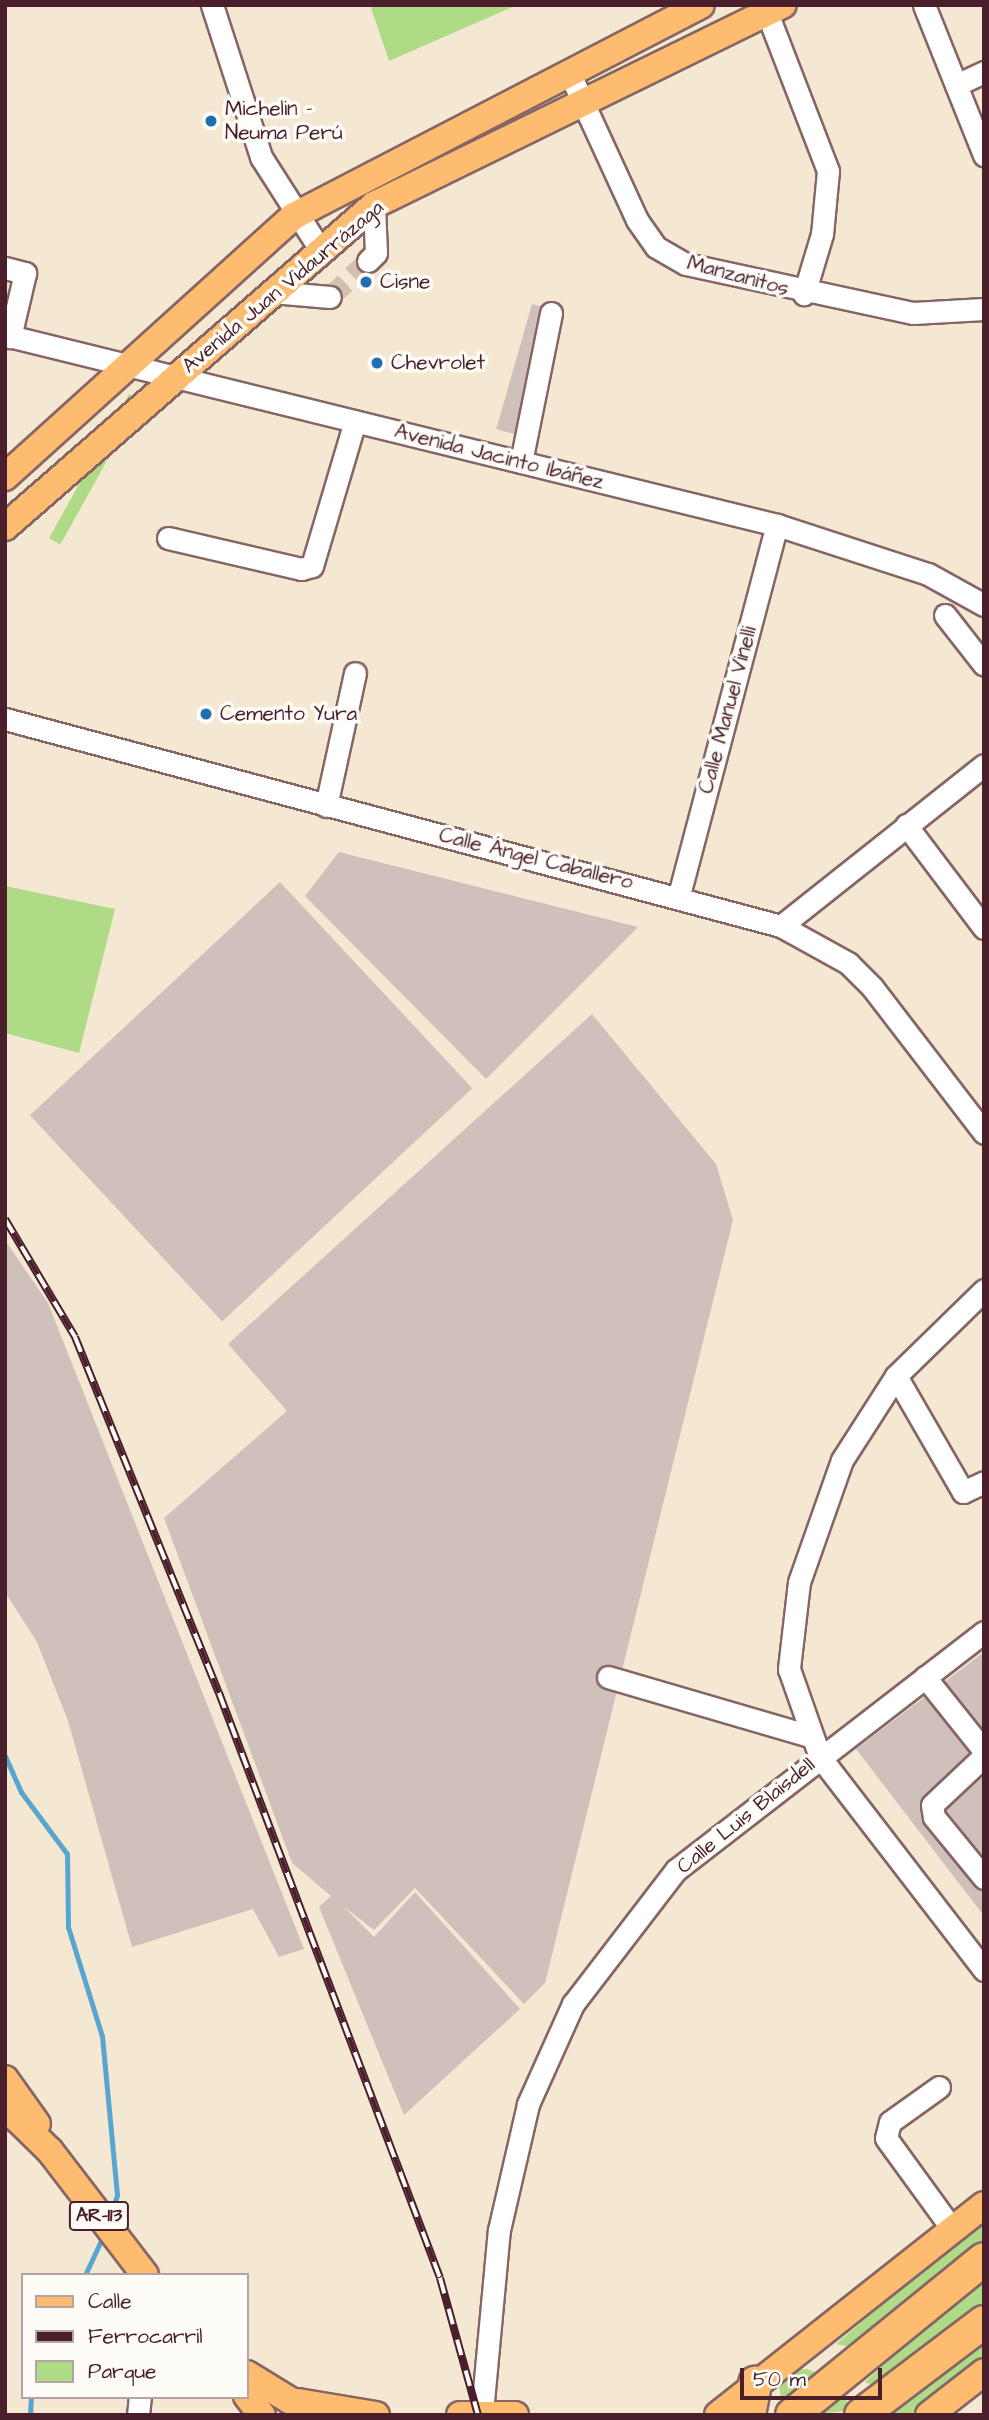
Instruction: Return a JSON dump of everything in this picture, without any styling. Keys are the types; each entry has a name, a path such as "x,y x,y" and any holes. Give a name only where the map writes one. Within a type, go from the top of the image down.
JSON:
{"highway":[{"path":"792,2415 984,2259"},
{"path":"861,2415 984,2322"},
{"path":"749,2415 755,2383"}],"main road":[{"name":"Avenida Juan Vidaurrázaga","path":"5,477 294,216 695,7"},
{"name":"Avenida Juan Vidaurrázaga","path":"5,527 374,205 771,8"},
{"path":"60,428 86,457"},
{"path":"5,2079 29,2107 52,2154"},
{"path":"5,2107 52,2154"},
{"name":"AR-113","path":"52,2154 143,2273"},
{"path":"718,2415 755,2383 984,2205"},
{"path":"929,2415 984,2372"},
{"path":"248,2375 305,2409 376,2415"},
{"path":"248,2397 262,2415"},
{"path":"471,2413 515,2415"}],"street":[{"path":"212,5 261,157 294,216 321,251"},
{"path":"924,5 984,155"},
{"path":"771,8 828,172 822,234 804,294"},
{"name":"Manzanitos","path":"569,72 580,104 637,220 656,247 686,264 804,294 913,313 984,309"},
{"path":"956,85 984,72"},
{"path":"368,261 376,253 374,205"},
{"path":"5,268 25,274 8,336"},
{"path":"272,292 330,297"},
{"path":"521,462 551,313"},
{"name":"Avenida Jacinto Ibáñez","path":"8,336 777,525 928,574 984,605"},
{"path":"168,538 301,569 312,566 355,421"},
{"name":"Calle Manuel Vinelli","path":"679,895 777,525"},
{"path":"945,615 984,665"},
{"path":"326,806 355,673"},
{"name":"Calle Ángel Caballero","path":"5,719 326,806 679,895 781,926 848,963 872,987 984,1133"},
{"path":"781,926 984,765"},
{"path":"906,825 984,928"},
{"path":"984,1290 896,1376 842,1460 799,1582 789,1669 810,1736 820,1757 984,1970"},
{"path":"896,1376 962,1492 984,1482"},
{"name":"Calle Luis Blaisdell","path":"471,2413 502,2217 528,2104 573,2004 676,1870 984,1632"},
{"path":"608,1677 810,1736"},
{"path":"925,1677 984,1753 932,1805 934,1817 984,1878"},
{"path":"939,2087 890,2122 886,2138 952,2229"}],"shaded area":[{"path":"532,304 564,313 528,438 496,429"},
{"path":"339,852 638,927 486,1079 305,896"},
{"path":"280,882 472,1088 222,1321 30,1115"},
{"path":"592,1014 716,1164 733,1220 545,1983 524,2004 415,1888 374,1930 343,1906 374,1937 415,1892 520,2009 404,2115 319,1907 331,1896 292,1863 164,1518 287,1411 228,1344"},
{"path":"5,1240 48,1303 304,1949 279,1957 253,1909 132,1947 68,1721 37,1642 5,1592"},
{"path":"984,1652 984,1916 856,1749"}],"green space":[{"path":"370,5 517,5 389,61"},
{"path":"129,394 140,400 60,545 49,538"},
{"path":"5,886 115,909 79,1053 5,1033"},
{"path":"984,2218 984,2244 851,2347 836,2344"},
{"path":"984,2274 984,2306 879,2388 865,2382"},
{"path":"984,2338 984,2360 913,2415 892,2415"},
{"path":"807,2369 818,2373 782,2408 779,2383 793,2370"},
{"path":"837,2394 847,2400 845,2411 810,2415"}],"waterway":[{"path":"5,1756 21,1792 67,1854 68,1927 102,2036 117,2195 110,2217"},
{"path":"86,2273 103,2236"},
{"path":"30,2415 31,2399"}],"tunnel":[{"path":"330,297 368,261"}],"railway":[{"path":"5,1219 75,1337 219,1693 440,2278 478,2415"}],"place":[{"name":"Michelin - Neuma Perú","path":"211,121"},
{"name":"Cisne","path":"366,282"},
{"name":"Chevrolet","path":"377,363"},
{"name":"Cemento Yura","path":"206,714"}]}
